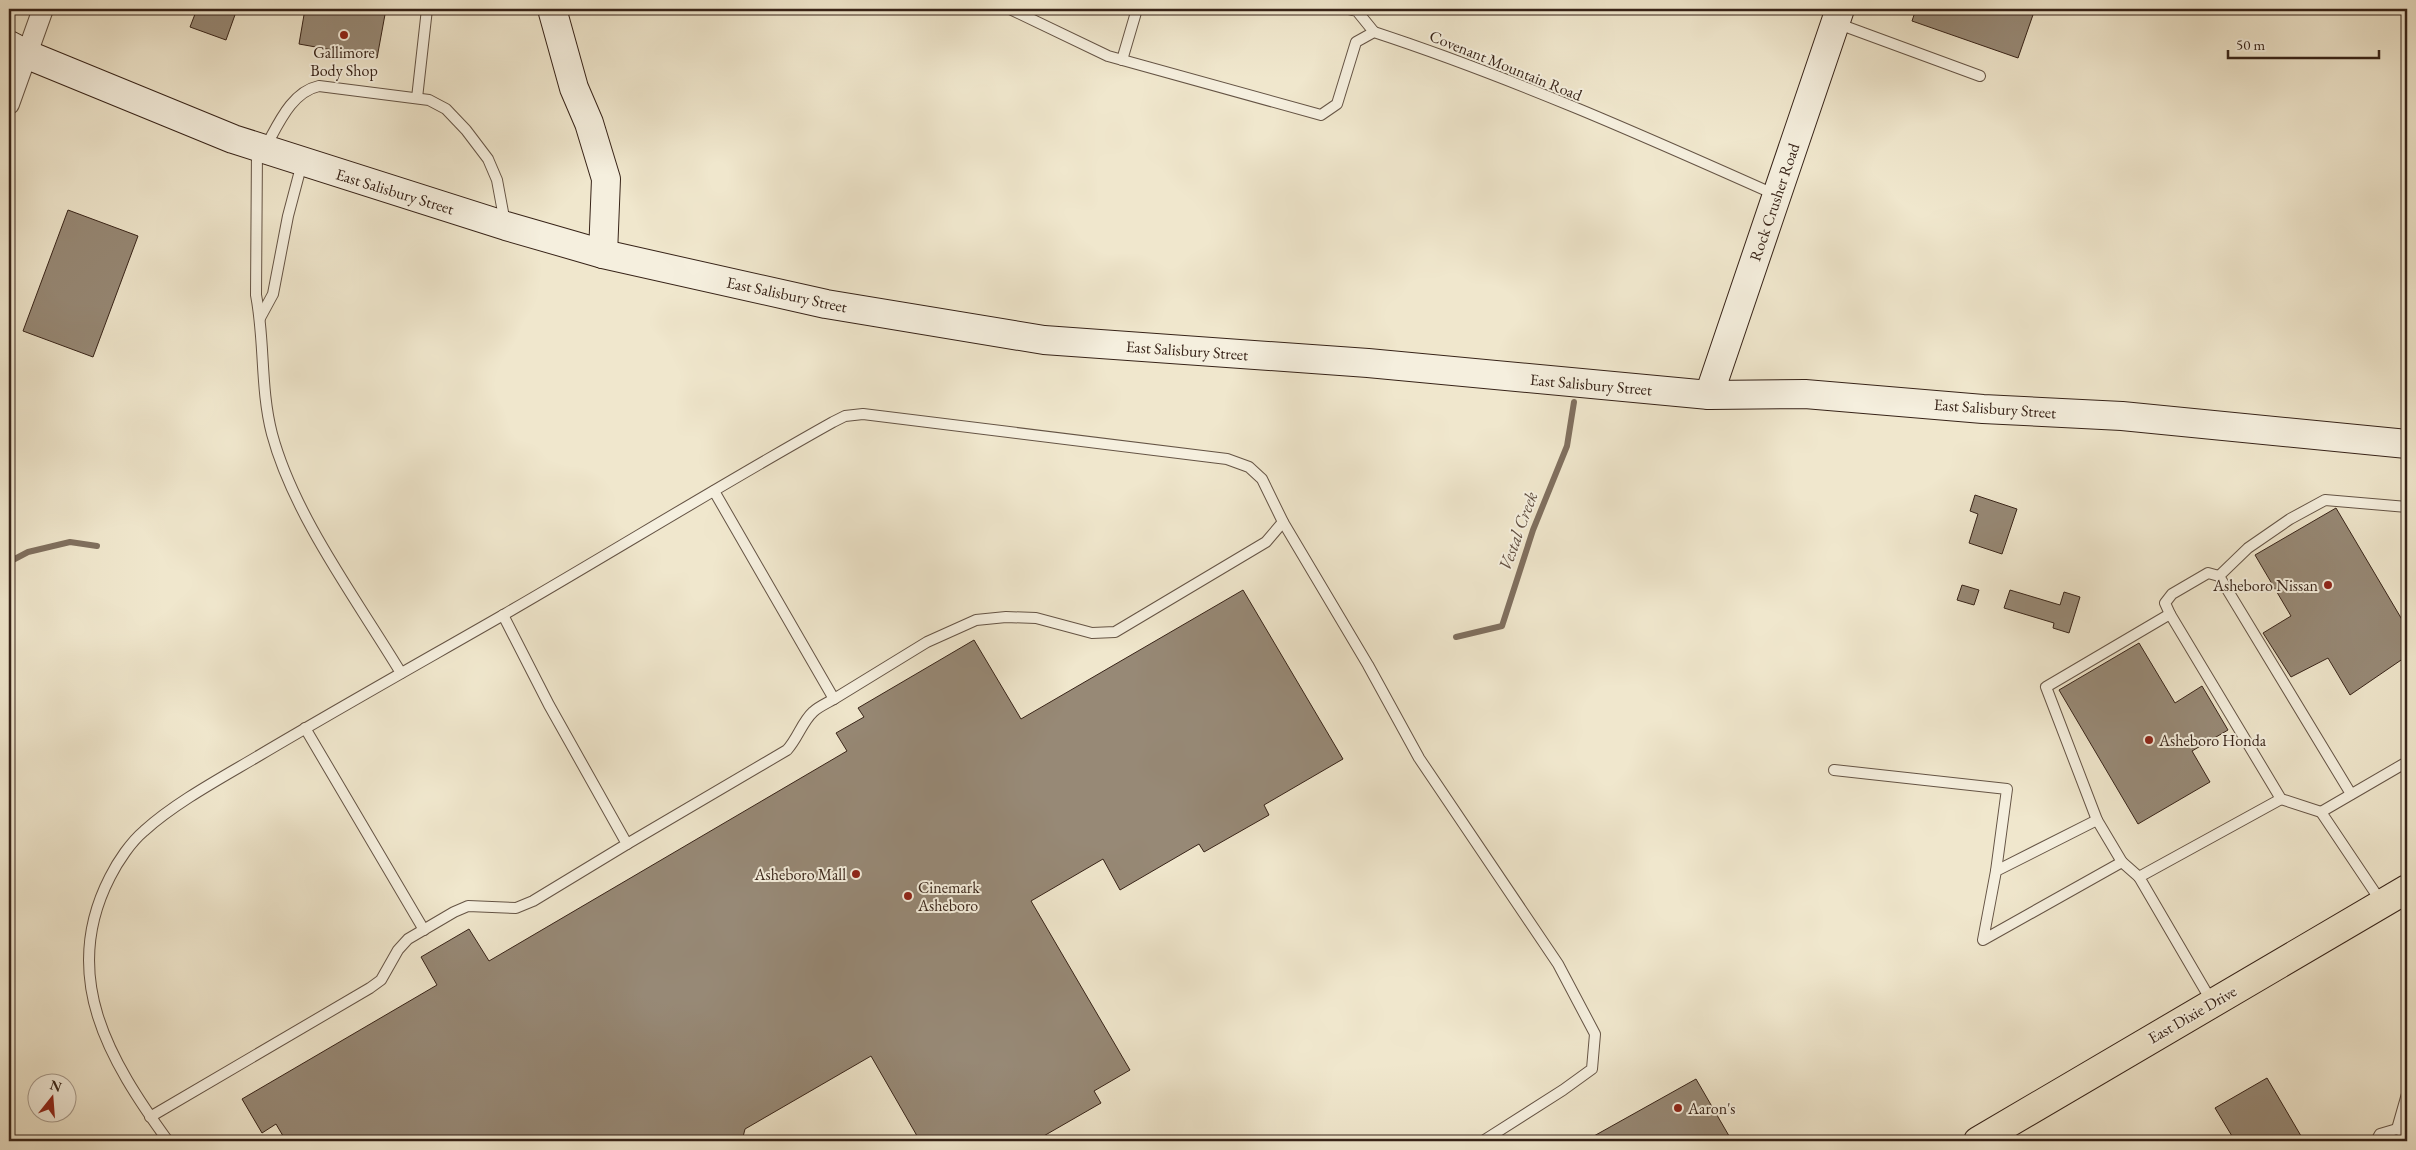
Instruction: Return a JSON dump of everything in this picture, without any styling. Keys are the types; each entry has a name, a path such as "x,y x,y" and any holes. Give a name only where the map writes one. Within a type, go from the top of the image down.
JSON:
{"main road":[{"path":"552,9 574,88 589,123 606,179 603,254"},
{"name":"Rock Crusher Road","path":"1709,395 1838,16"},
{"name":"East Salisbury Street","path":"18,50 261,148 506,226 603,254 826,304 1044,340 1368,363 1709,395 1805,394 1983,408 2122,416 2407,444"},
{"name":"East Dixie Drive","path":"1978,1141 2383,905 2407,889"}],"street":[{"path":"9,104 18,50 43,9"}],"lane":[{"path":"417,98 428,9"},
{"path":"1010,9 1108,56 1322,115 1337,104 1356,42 1374,32 1357,11 1348,9"},
{"path":"1122,60 1137,9"},
{"path":"1838,16 1980,76"},
{"name":"Covenant Mountain Road","path":"1374,32 1447,56 1631,132 1776,195"},
{"path":"401,673 317,536 285,473 272,434 261,359 260,318 256,295 261,148 284,115 308,88 319,86 429,100 446,109 466,130 488,160 498,180 506,226"},
{"path":"260,318 273,294 290,208 302,162"},
{"path":"168,1141 150,1117 117,1062 99,1025 90,991 88,946 97,907 110,875 143,832 168,812 305,728 833,422 845,416 863,414 1227,459 1249,467 1262,480 1283,522 1368,665 1419,758 1558,964 1595,1034 1592,1068 1563,1090 1483,1141"},
{"path":"714,491 834,699"},
{"path":"2219,576 2248,548 2290,519 2325,500 2407,507"},
{"path":"150,1117 370,988 381,980 398,950 408,939 468,906 516,908 533,901 787,750 796,740 813,711 926,642 976,620 1006,617 1036,618 1092,633 1115,632 1266,542 1283,522"},
{"path":"2351,794 2219,576 2208,572 2172,594 2165,603 2170,614 2280,799 2321,812 2383,905"},
{"path":"2170,614 2046,687 2097,820 2122,862 2138,877 2213,1003"},
{"path":"502,615 549,705 627,844"},
{"path":"305,728 424,930"},
{"path":"2321,812 2407,762"},
{"path":"1834,770 2007,789 1996,871 1983,940 2122,862"},
{"path":"2138,877 2280,799"},
{"path":"1996,871 2097,820"},
{"path":"2376,1141 2380,1134 2402,1131 2407,1094"}],"building":[{"path":"197,9 227,9 236,12 226,40 190,27"},
{"path":"305,9 386,9 377,58 299,44"},
{"path":"1916,9 2035,9 2018,58 1912,21"},
{"path":"68,210 138,236 93,357 23,331"},
{"path":"1975,495 2017,509 2002,554 1969,543 1978,514 1970,511"},
{"name":"Asheboro Nissan","path":"2336,508 2407,628 2407,656 2350,695 2328,658 2291,677 2263,633 2291,616 2255,555"},
{"path":"1962,585 1979,590 1974,605 1957,600"},
{"name":"Asheboro Mall","path":"1243,590 1343,759 1264,805 1269,815 1204,852 1199,844 1120,890 1103,859 1031,901 1130,1070 1094,1091 1101,1103 1035,1141 920,1141 871,1056 745,1129 742,1141 286,1141 276,1124 262,1133 242,1099 437,985 421,957 469,929 489,961 847,751 836,733 864,717 858,708 974,640 1021,719"},
{"path":"2010,590 2060,605 2064,592 2080,597 2069,633 2053,628 2054,623 2004,608"},
{"name":"Asheboro Honda","path":"2139,643 2175,703 2202,686 2228,730 2192,751 2210,782 2138,824 2059,690"},
{"path":"2267,1078 2304,1141 2235,1141 2215,1108"},
{"name":"Aaron's","path":"1696,1079 1732,1141 1585,1141"}],"waterway":[{"name":"Vestal Creek","path":"1456,637 1502,626 1533,530 1567,446 1574,402"},
{"path":"9,562 28,552 70,542 97,546"}],"place":[{"name":"Gallimore Body Shop","path":"344,35"},
{"name":"Asheboro Nissan","path":"2328,585"},
{"name":"Asheboro Honda","path":"2149,740"},
{"name":"Asheboro Mall","path":"856,874"},
{"name":"Cinemark Asheboro","path":"908,896"},
{"name":"Aaron's","path":"1678,1108"}]}
